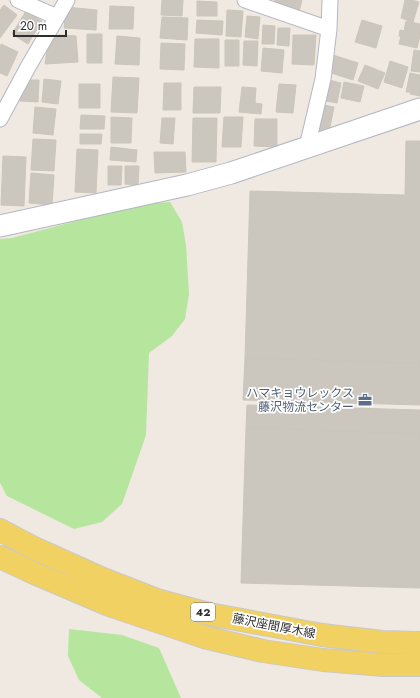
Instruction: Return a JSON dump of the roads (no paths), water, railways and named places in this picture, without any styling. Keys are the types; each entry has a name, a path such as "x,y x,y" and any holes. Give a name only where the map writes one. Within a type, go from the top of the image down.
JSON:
{"main road":[{"name":"藤沢座間厚木線","path":"0,530 34,548 103,579 158,600 209,614 322,635 382,642 420,643"},
{"name":"藤沢座間厚木線","path":"0,557 109,605 204,636 263,651 323,660 384,665 420,665"}],"street":[{"path":"18,0 57,17"},
{"path":"0,119 67,0"},
{"path":"245,0 329,29"},
{"path":"307,147 323,79 329,29 330,0"},
{"path":"0,226 187,185 231,172 420,109"},
{"path":"0,521 34,548"}],"place":[{"name":"ハマキョウレックス 藤沢物流センター","path":"365,400"}]}
